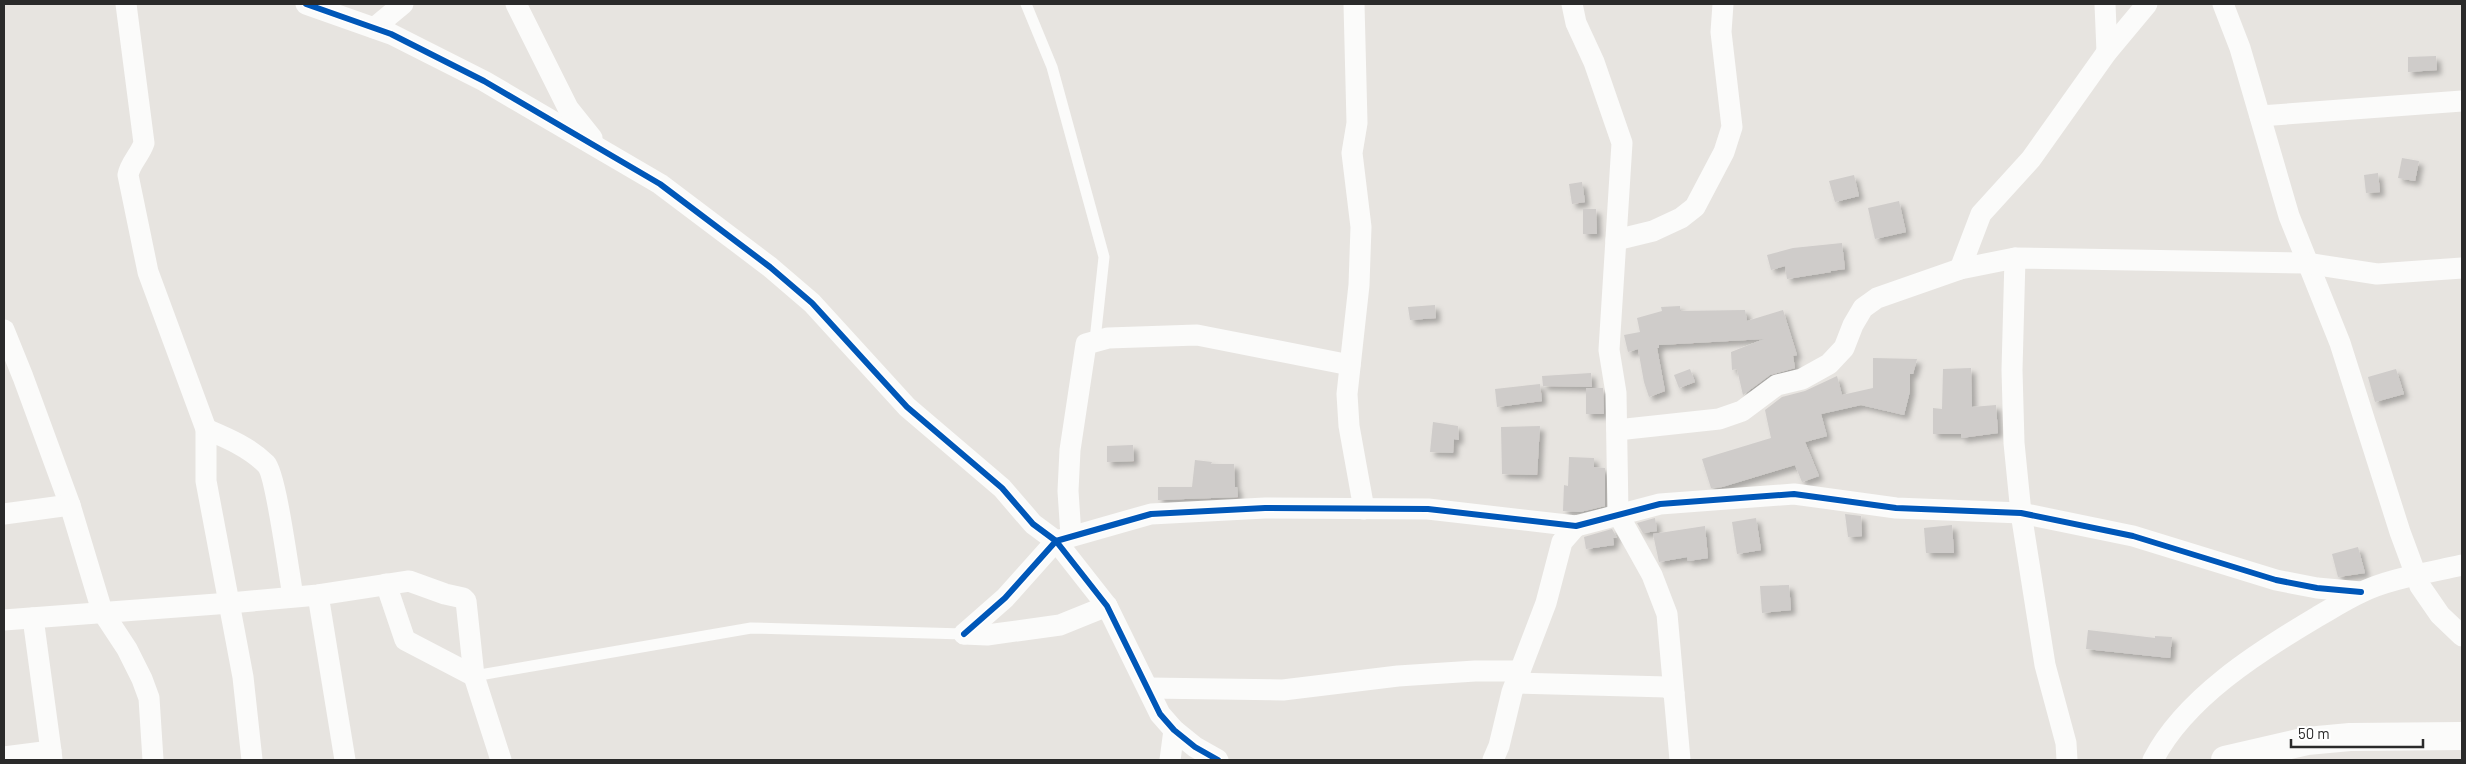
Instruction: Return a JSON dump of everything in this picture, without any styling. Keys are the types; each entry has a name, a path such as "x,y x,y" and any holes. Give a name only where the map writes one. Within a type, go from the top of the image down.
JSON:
{"street":[{"path":"126,4 144,143 141,152 129,167 128,175 148,272 206,429 206,481 243,677 252,760"},
{"path":"306,4 391,34 484,81 660,184 770,267 812,303 907,407 1002,488 1033,524 1063,539 1107,606 1149,688 1160,714 1174,730 1195,747 1218,760"},
{"path":"374,28 403,4"},
{"path":"516,4 568,108 598,147"},
{"path":"1354,4 1357,123 1352,153 1353,174 1359,198 1361,226 1359,285 1347,394 1349,426 1364,509"},
{"path":"1572,4 1576,23 1594,62 1622,143 1609,350 1616,393 1618,514 1652,575 1667,614 1680,760"},
{"path":"1616,240 1653,231 1681,218 1695,207 1724,152 1732,127 1721,32 1723,4"},
{"path":"2104,4 2107,52"},
{"path":"1960,268 1982,214 2031,159 2107,52 2147,4"},
{"path":"2223,4 2240,48 2289,216 2306,263 2319,287 2340,343 2400,532 2420,586 2440,615 2462,636"},
{"path":"2260,116 2462,101"},
{"path":"1617,430 1720,419 1742,411 1777,385 1802,379 1829,364 1844,348 1853,325 1864,308 1877,298 1960,268 2015,258 2306,263 2377,274 2462,268"},
{"path":"2015,258 2012,370 2014,443 2021,514 2045,665 2066,743 2067,760"},
{"path":"4,330 70,505 102,611 127,649 149,698 153,760"},
{"path":"1063,539 1070,450 1083,353 1086,344 1096,340 1197,334 1350,365"},
{"path":"206,429 237,442 268,465 274,484 293,596"},
{"path":"964,634 1005,598 1063,539 1151,514 1265,508 1428,509 1576,526 1660,504 1794,494 1896,508 2021,514 2133,536 2276,580 2317,588 2361,592"},
{"path":"4,514 70,505"},
{"path":"1493,760 1499,746 1518,677 1546,603 1562,542 1576,526"},
{"path":"2153,760 2159,749 2200,699 2244,664 2288,635 2361,592 2416,575 2462,566"},
{"path":"4,620 318,595 414,581 445,594 463,598 466,601 474,676 500,760"},
{"path":"386,584 405,640 474,676"},
{"path":"318,595 345,760"},
{"path":"964,634 995,634 1060,625 1107,606"},
{"path":"4,757 52,755 33,618"},
{"path":"1149,688 1283,690 1398,676 1476,671 1518,677 1667,687 1674,693"},
{"path":"1170,760 1174,730"},
{"path":"2226,760 2307,741 2350,737 2462,736"}],"lane":[{"path":"1026,4 1052,67 1104,257 1096,340"},
{"path":"474,676 751,628 964,634"}],"building":[{"path":"2436,56 2437,70 2408,72 2408,57"},
{"path":"2402,158 2419,161 2415,181 2398,178"},
{"path":"2378,173 2380,192 2366,193 2364,175"},
{"path":"1854,175 1859,196 1835,202 1829,181"},
{"path":"1582,182 1585,202 1572,204 1569,184"},
{"path":"1899,201 1906,232 1875,239 1868,208"},
{"path":"1583,209 1596,209 1597,234 1583,234"},
{"path":"1842,243 1845,269 1787,279 1785,266 1771,270 1767,255 1793,248"},
{"path":"1435,305 1436,318 1410,320 1408,307"},
{"path":"1680,306 1680,311 1745,310 1747,321 1783,310 1797,355 1793,356 1795,368 1770,375 1743,395 1737,369 1732,370 1731,352 1764,339 1659,345 1659,348 1657,348 1665,391 1649,397 1644,382 1638,349 1628,352 1624,335 1640,332 1637,318 1662,311 1661,307"},
{"path":"1873,358 1917,359 1913,374 1910,374 1910,391 1904,415 1861,405 1821,414 1827,436 1805,442 1819,476 1802,482 1795,465 1722,487 1711,488 1702,459 1771,438 1765,410 1782,397 1805,391 1837,376 1842,395 1873,388"},
{"path":"1971,368 1972,407 1996,405 1998,433 1961,438 1961,434 1933,434 1933,408 1942,409 1943,369"},
{"path":"1690,369 1695,382 1679,388 1674,375"},
{"path":"2396,369 2404,394 2375,402 2368,377"},
{"path":"1591,373 1592,387 1543,386 1542,376"},
{"path":"1540,384 1542,401 1497,407 1495,389"},
{"path":"1586,388 1603,388 1604,414 1586,414"},
{"path":"1433,422 1458,426 1459,440 1454,439 1453,453 1430,452"},
{"path":"1540,426 1537,475 1502,474 1501,427"},
{"path":"1133,445 1134,461 1107,462 1107,446"},
{"path":"1569,457 1594,458 1594,467 1605,468 1605,506 1580,512 1563,511 1564,485 1568,486"},
{"path":"1195,460 1212,462 1211,464 1234,464 1235,487 1237,487 1238,497 1158,500 1158,487 1192,487"},
{"path":"1845,514 1861,516 1862,536 1848,537"},
{"path":"1655,518 1657,531 1643,533 1637,523"},
{"path":"1756,518 1761,550 1737,554 1732,522"},
{"path":"1952,525 1954,553 1926,553 1924,528"},
{"path":"1705,526 1708,558 1688,561 1687,557 1659,562 1653,534"},
{"path":"1612,529 1617,538 1613,538 1614,545 1586,549 1584,537"},
{"path":"2358,547 2365,573 2338,577 2332,554"},
{"path":"1789,585 1791,610 1762,613 1760,586"},
{"path":"2088,630 2155,638 2155,636 2172,637 2170,658 2086,649"}],"cycle path":[{"path":"306,4 391,34 484,81 660,184 770,267 812,303 907,407 1002,488 1033,524 1056,541 1107,606 1160,714 1174,730 1195,747 1218,760"},
{"path":"964,634 1005,598 1056,541 1151,514 1265,508 1428,509 1576,526 1660,504 1794,494 1896,508 2021,513 2133,536 2276,580 2317,588 2361,592"}]}
